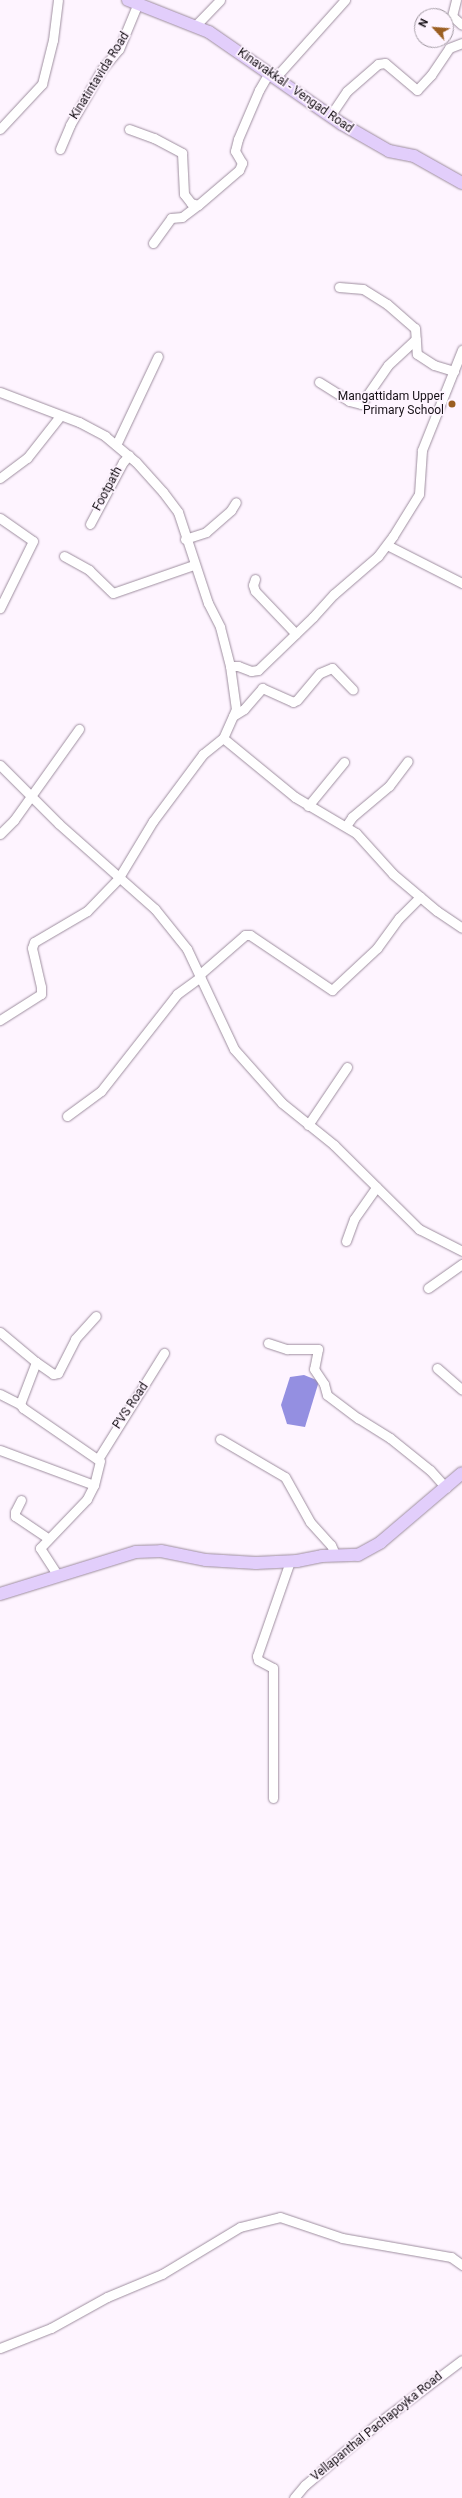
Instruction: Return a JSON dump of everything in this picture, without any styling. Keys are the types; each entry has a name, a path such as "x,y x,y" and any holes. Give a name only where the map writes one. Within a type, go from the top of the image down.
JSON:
{"main road":[{"name":"Kinavakkal - Vengad Road","path":"133,2 209,32 330,116 388,151 414,156 462,183"},
{"path":"0,1594 142,1552 161,1551 206,1560 256,1563 290,1562 336,1556 358,1555 381,1542 462,1473"}],"street":[{"path":"0,128 42,84 53,40 58,0"},
{"path":"195,26 220,0"},
{"path":"153,243 171,218 182,216 198,205 239,170 242,164 235,151 238,139 259,90 345,0"},
{"path":"456,0 452,16 462,25"},
{"name":"Kinatintavida Road","path":"60,149 70,125 102,68 119,49 133,2"},
{"path":"330,116 347,91 378,64 385,63 417,90 431,75 449,48 462,43"},
{"path":"129,129 154,138 182,153 184,194 191,203 198,205"},
{"path":"340,287 363,289 372,292 415,328 417,354 434,365 454,371"},
{"path":"319,382 349,401 361,404 388,365 416,339"},
{"path":"230,666 254,672 296,634 334,594 378,556 387,545 420,494 422,450 462,350"},
{"path":"116,445 158,356"},
{"path":"0,392 98,432 129,455 178,512 194,565 208,603 220,627 230,666 236,709 223,738 203,754 153,821 118,879 87,911 34,942 32,948 41,986 41,994 0,1020"},
{"path":"0,478 27,458 60,416"},
{"name":"Footpath","path":"90,524 123,462 129,455"},
{"path":"185,539 206,532 232,510 236,502"},
{"path":"0,518 33,541 0,608"},
{"path":"387,545 462,583"},
{"path":"64,556 89,570 113,593 194,565"},
{"path":"255,579 253,584 256,591 296,634"},
{"path":"232,716 244,709 262,688 293,702 297,700 320,673 332,668 353,690"},
{"path":"0,834 14,820 30,795 79,729"},
{"path":"223,738 308,806 356,833 393,874 420,897 462,928"},
{"path":"346,826 352,817 389,786 408,761"},
{"path":"308,806 344,762"},
{"path":"0,765 118,879 155,909 187,949 234,1049 282,1103 308,1124 419,1229 462,1251"},
{"path":"66,1116 101,1091 177,994 222,958 245,935 256,938 332,990 378,948 399,918 420,897"},
{"path":"308,1124 347,1067"},
{"path":"346,1241 354,1219 376,1187"},
{"path":"428,1288 462,1264"},
{"path":"0,1332 53,1374 58,1373 75,1339 96,1316"},
{"path":"268,1344 287,1349 318,1349 314,1369 324,1384 327,1395 358,1418 390,1438 430,1470 446,1488"},
{"name":"PVS Road","path":"98,1459 164,1353"},
{"path":"20,1404 36,1362"},
{"path":"437,1368 462,1390"},
{"path":"0,1394 20,1404 23,1408 100,1461 94,1485 76,1511 48,1538 40,1548 58,1576"},
{"path":"220,1439 285,1477 310,1522 331,1545 336,1556"},
{"path":"0,1450 94,1485"},
{"path":"22,1500 15,1512 15,1516 48,1538"},
{"path":"273,1798 273,1668 258,1660 258,1656 290,1562"},
{"path":"0,2348 51,2328 108,2297 162,2274 240,2227 280,2217 342,2238 451,2257 462,2265"},
{"name":"Vellapanthal Pachapoyka Road","path":"294,2498 305,2484 377,2424 462,2360"}],"shaded area":[{"path":"304,1375 319,1381 305,1427 287,1424 281,1405 290,1377"}],"place":[{"name":"Mangattidam Upper Primary School","path":"452,404"}]}
